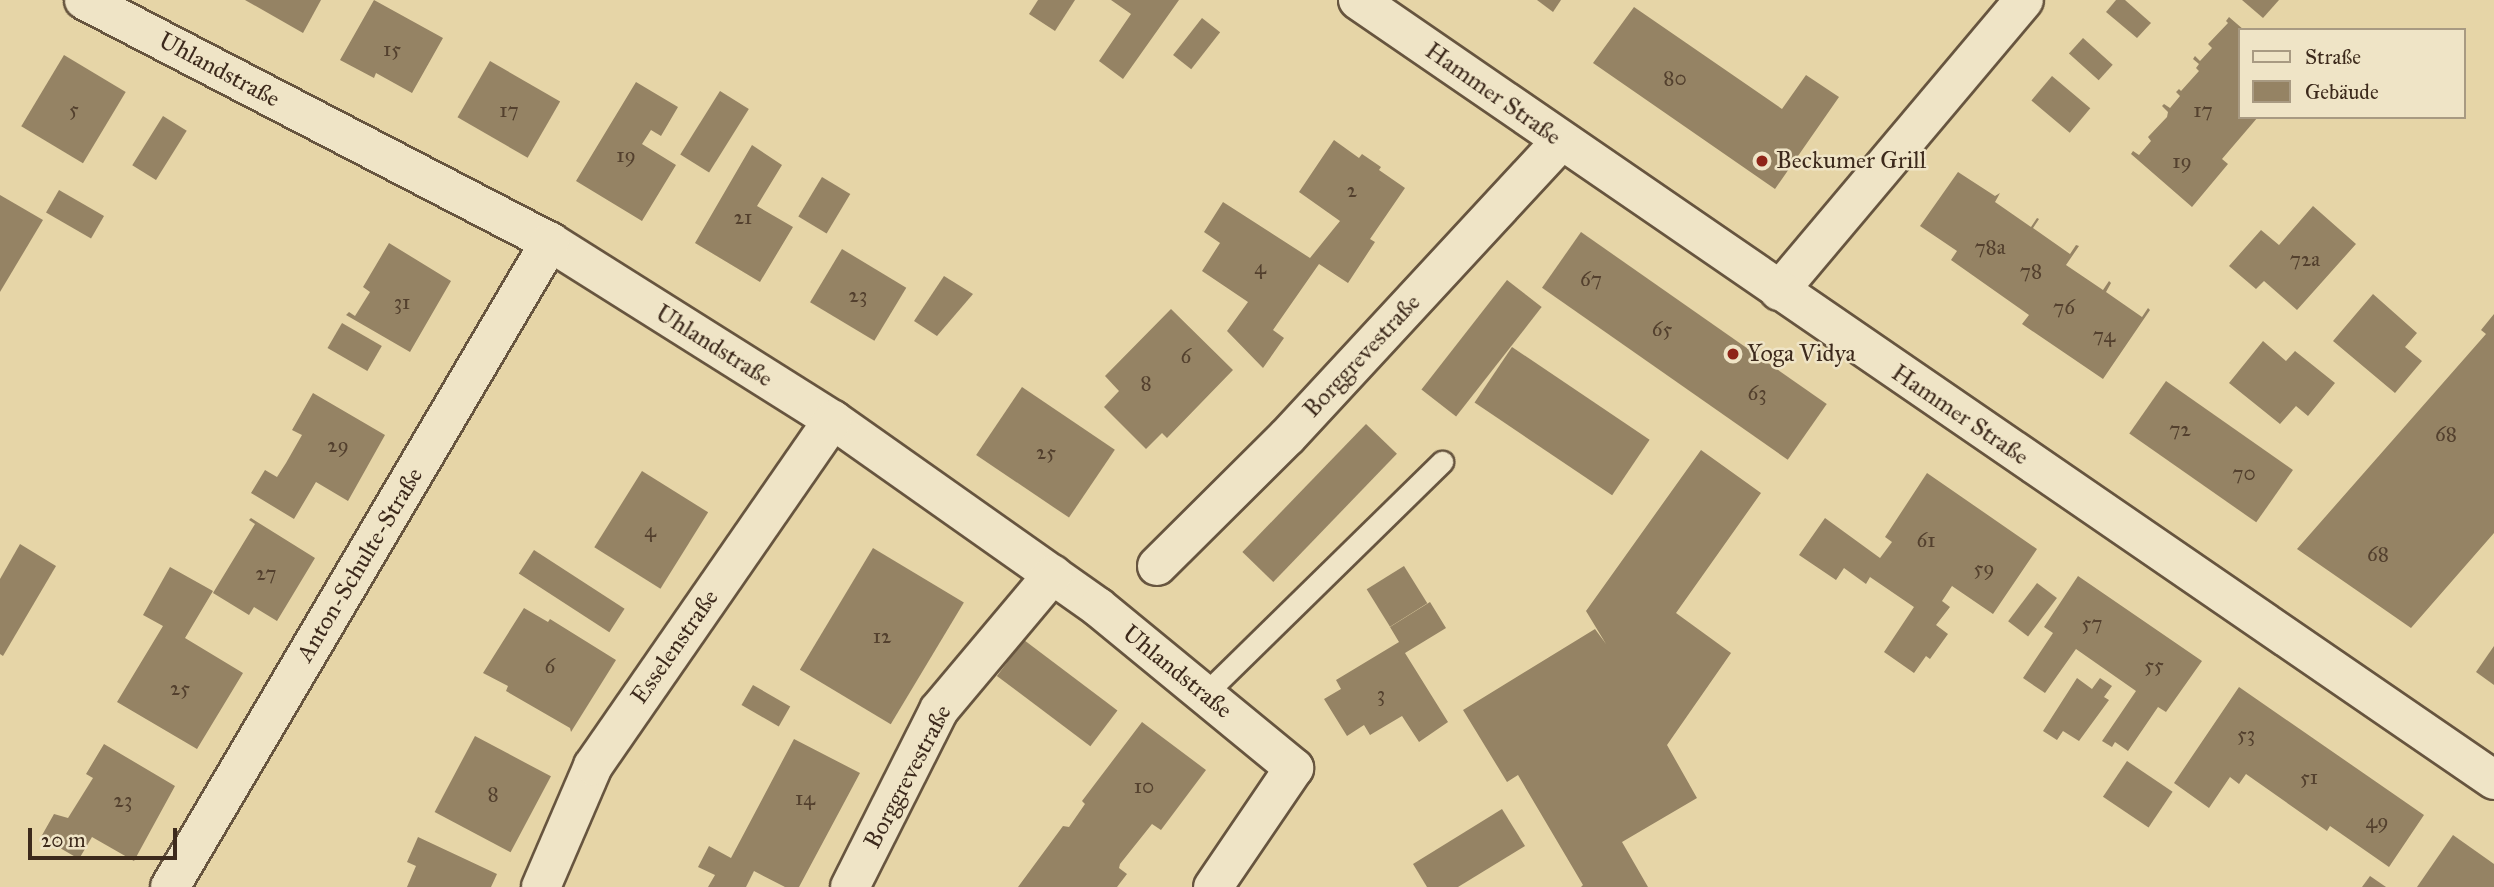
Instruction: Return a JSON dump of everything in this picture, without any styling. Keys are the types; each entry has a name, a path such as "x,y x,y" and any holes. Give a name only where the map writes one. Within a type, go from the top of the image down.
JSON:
{"street":[{"name":"Uhlandstraße","path":"85,0 550,242 832,420 1053,574 1294,768 1213,887"},
{"name":"Hammer Straße","path":"1358,0 2494,780"},
{"path":"1779,291 2024,0"},
{"name":"Borggrevestraße","path":"1157,566 1287,437 1561,141"},
{"name":"Anton-Schulte-Straße","path":"170,887 550,242"},
{"name":"Esselenstraße","path":"541,887 593,766 832,420"},
{"name":"Borggrevestraße","path":"850,887 939,710 1053,574"}],"lane":[{"path":"1205,694 1442,462"}],"building":[{"path":"245,0 321,0 303,33"},
{"path":"374,0 443,38 412,93 376,73 374,78 340,60"},
{"path":"1038,0 1075,0 1055,31 1029,14"},
{"path":"1111,0 1179,0 1123,79 1099,61 1131,14"},
{"path":"1537,0 1561,0 1553,12"},
{"path":"2116,0 2125,0 2151,23 2137,38 2106,12"},
{"path":"2242,0 2279,0 2263,18"},
{"path":"1634,7 1782,109 1806,75 1839,97 1775,189 1593,63"},
{"path":"2229,17 2242,28 2238,28 2238,119 2256,119 2222,159 2228,164 2192,207 2131,154 2133,151 2139,155 2151,141 2148,137 2167,117 2168,112 2162,106 2164,104 2170,108 2180,96 2176,92 2179,89 2181,91 2199,71 2196,68 2199,64 2193,59 2195,56 2200,61 2212,48 2208,44 2228,23 2226,21"},
{"path":"1202,18 1220,32 1191,69 1173,55"},
{"path":"2083,38 2113,65 2099,80 2069,54"},
{"path":"64,55 126,92 83,163 21,126"},
{"path":"490,61 560,101 528,158 458,117"},
{"path":"2052,76 2090,108 2070,133 2031,101"},
{"path":"636,82 678,107 661,136 651,130 642,144 676,165 642,221 576,181"},
{"path":"720,91 749,109 709,173 680,155"},
{"path":"163,116 187,131 156,180 132,165"},
{"path":"1334,140 1359,158 1362,154 1405,188 1370,239 1375,242 1348,283 1319,264 1273,330 1284,338 1263,368 1227,331 1248,302 1202,271 1220,243 1204,232 1223,202 1310,258 1340,221 1299,192"},
{"path":"752,145 782,165 757,206 793,227 760,282 695,243"},
{"path":"1958,172 1995,196 2000,193 1995,202 2031,227 2037,218 2039,219 2033,228 2070,254 2076,245 2079,246 2066,265 2103,290 2109,281 2111,283 2106,292 2142,317 2148,308 2150,310 2103,379 2022,324 2029,315 1951,260 1957,251 1920,226"},
{"path":"822,177 850,194 827,233 798,216"},
{"path":"59,190 104,216 91,239 46,213"},
{"path":"0,195 43,220 0,292"},
{"path":"2313,206 2356,244 2297,310 2264,281 2256,289 2229,266 2261,230 2279,245"},
{"path":"1581,232 1827,404 1788,460 1542,288"},
{"path":"389,243 451,281 410,352 346,315 349,312 355,316 370,292 363,287"},
{"path":"842,249 906,288 874,341 810,302"},
{"path":"944,276 973,294 937,336 914,321"},
{"path":"1507,280 1542,307 1456,417 1421,390"},
{"path":"2373,294 2417,333 2405,347 2422,361 2395,393 2333,341"},
{"path":"1171,309 1233,370 1167,438 1162,433 1146,449 1104,407 1119,391 1105,376"},
{"path":"2494,314 2494,533 2411,628 2297,549 2486,334 2481,330"},
{"path":"342,323 382,346 367,371 328,348"},
{"path":"2263,341 2286,361 2295,351 2335,383 2308,416 2296,406 2280,424 2229,383"},
{"path":"1512,347 1650,440 1612,495 1475,403"},
{"path":"2166,381 2293,470 2256,522 2129,433"},
{"path":"1022,387 1115,450 1069,518 976,455"},
{"path":"313,393 385,435 348,501 316,482 294,519 251,493 265,470 277,477 286,463 302,435 292,430"},
{"path":"1366,424 1397,454 1273,582 1242,552"},
{"path":"1701,450 1761,493 1676,613 1731,653 1667,745 1697,798 1622,842 1648,887 1581,887 1583,885 1518,775 1507,782 1463,710 1595,629 1606,644 1586,611"},
{"path":"642,471 708,512 660,589 594,547"},
{"path":"1927,473 2037,549 1993,614 1952,586 1942,601 1950,607 1936,625 1948,634 1930,659 1926,656 1914,673 1884,652 1914,607 1870,577 1866,584 1844,568 1836,580 1799,555 1825,518 1880,558 1892,542 1885,537"},
{"path":"251,518 315,558 277,621 254,607 249,615 213,593 255,524 249,520"},
{"path":"20,544 56,566 3,656 0,654 0,579"},
{"path":"873,548 964,603 891,724 800,670"},
{"path":"534,550 625,609 609,632 519,573"},
{"path":"1404,566 1427,603 1390,627 1367,589"},
{"path":"170,567 213,591 185,638 243,673 197,749 117,702 163,626 143,615"},
{"path":"2078,576 2202,661 2166,712 2158,707 2128,751 2115,742 2112,747 2102,741 2136,691 2076,649 2045,693 2023,678 2053,633 2044,627"},
{"path":"2037,583 2057,598 2028,636 2008,621"},
{"path":"1430,602 1446,628 1405,653 1448,722 1419,742 1402,716 1370,735 1364,725 1347,736 1324,699 1341,689 1336,680 1399,642 1390,627"},
{"path":"524,608 548,622 550,619 616,660 571,732 570,728 506,691 508,686 483,673"},
{"path":"1024,640 1117,710 1090,746 997,676"},
{"path":"2494,646 2494,685 2476,672"},
{"path":"2077,678 2092,689 2100,678 2112,686 2104,697 2109,700 2079,741 2063,731 2057,740 2043,731"},
{"path":"753,685 790,706 779,726 742,705"},
{"path":"2239,687 2424,815 2389,867 2330,826 2327,831 2246,774 2239,784 2230,777 2209,808 2174,783"},
{"path":"1142,722 1206,770 1161,830 1152,824 1120,864 1119,868 1127,874 1117,887 1018,887 1063,826 1069,827 1085,804 1082,801"},
{"path":"475,736 551,776 511,852 435,812"},
{"path":"794,739 860,773 799,887 785,887 754,871 746,887 708,887 715,875 698,867 709,846 731,858"},
{"path":"104,744 175,786 134,861 92,837 79,859 41,837 54,814 68,818 93,778 86,774"},
{"path":"2127,761 2173,792 2149,827 2103,797"},
{"path":"1502,809 1525,846 1458,887 1427,887 1413,864"},
{"path":"2453,835 2494,864 2494,887 2417,887"},
{"path":"418,837 497,874 491,887 407,887 416,866 407,862"},
{"path":"2370,876 2386,887 2362,887"}],"place":[{"name":"Beckumer Grill","path":"1762,161"},
{"name":"Yoga Vidya","path":"1733,354"}]}
